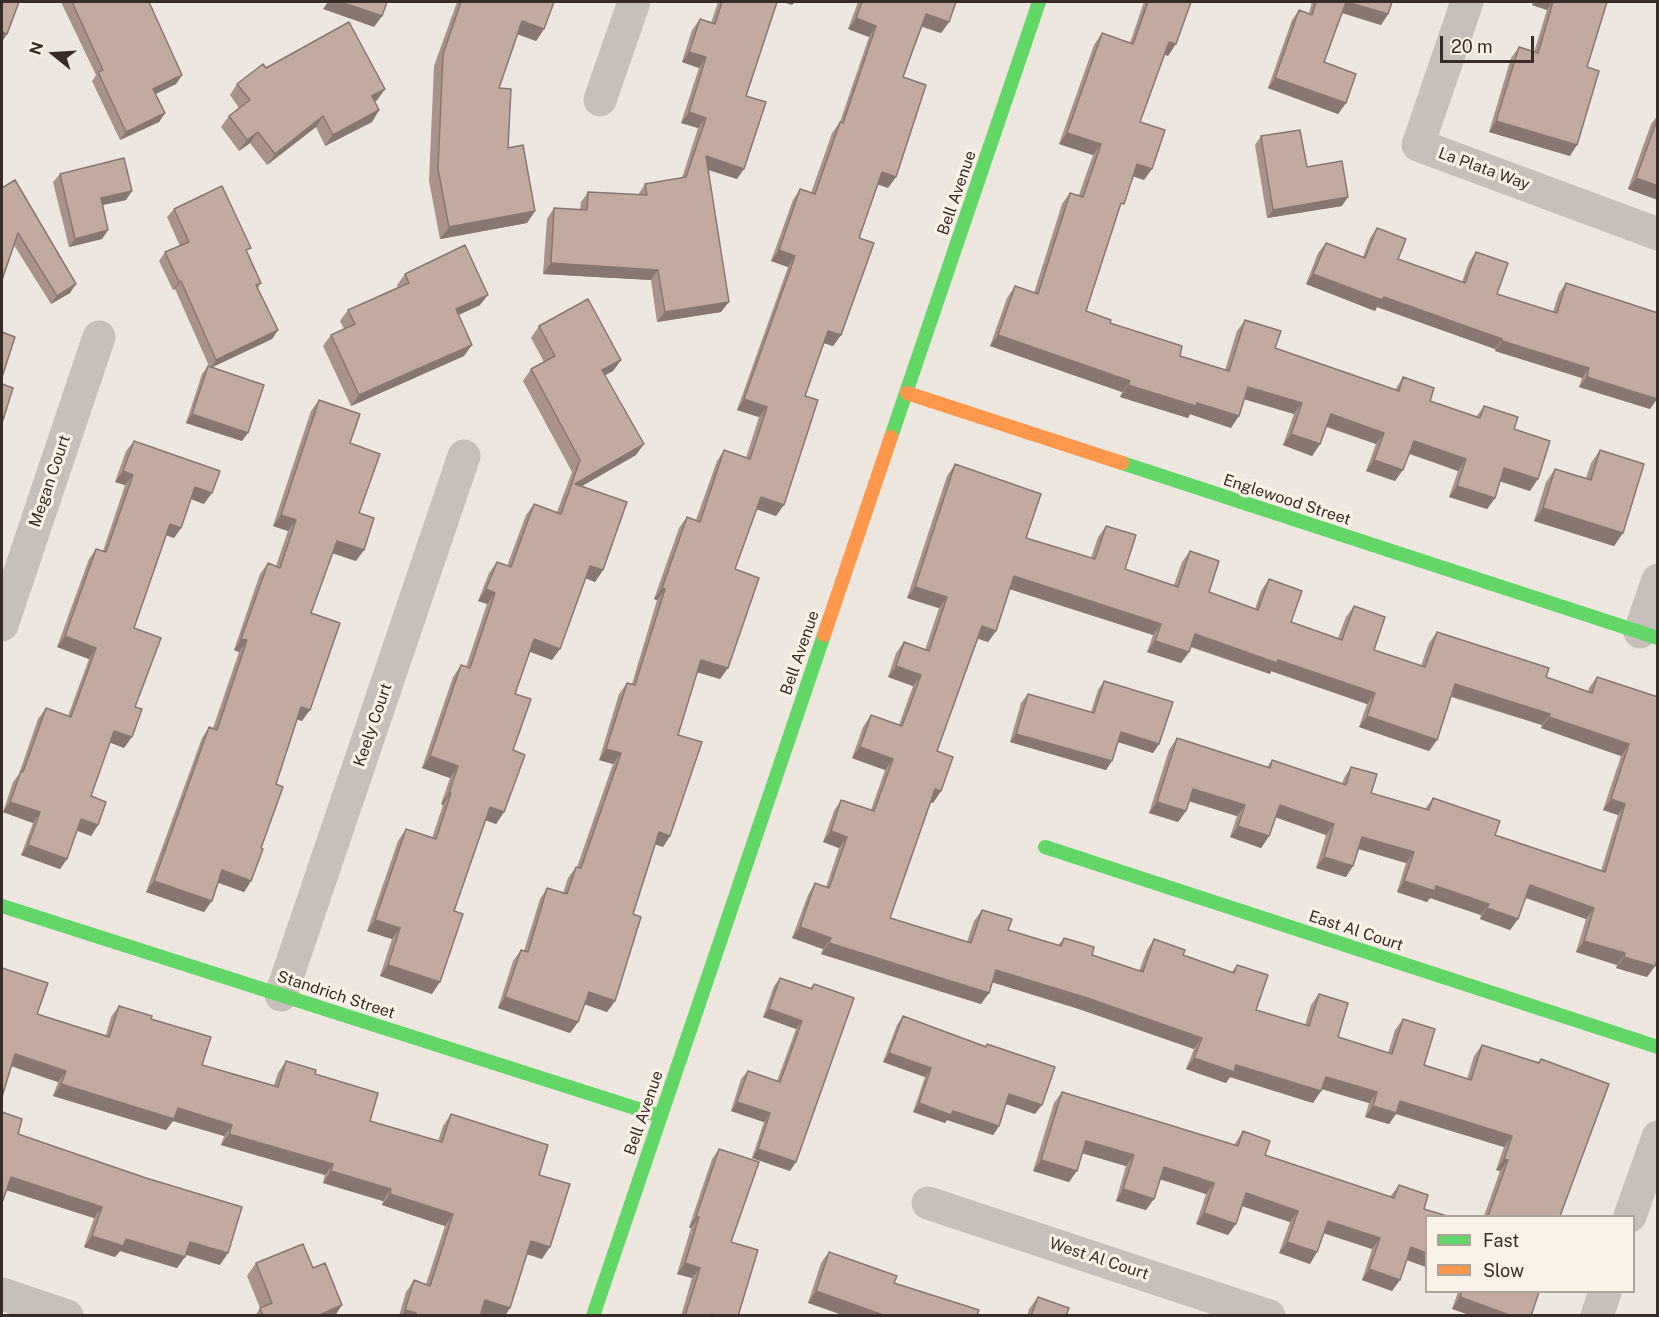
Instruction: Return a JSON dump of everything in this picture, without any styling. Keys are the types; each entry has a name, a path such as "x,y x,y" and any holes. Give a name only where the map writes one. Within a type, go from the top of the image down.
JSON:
{"street":[{"path":"600,100 633,2"},
{"name":"Bell Avenue","path":"593,1316 1040,2"},
{"name":"La Plata Way","path":"1467,2 1418,145 1658,234"},
{"name":"Megan Court","path":"2,625 99,337"},
{"name":"Englewood Street","path":"907,393 1649,635"},
{"name":"Keely Court","path":"281,995 464,456"},
{"path":"1649,635 1658,580"},
{"name":"East Al Court","path":"1045,847 1658,1047"},
{"name":"Standrich Street","path":"2,906 660,1116"},
{"path":"1630,1215 1658,1137"},
{"name":"West Al Court","path":"928,1203 1269,1316"},
{"path":"1597,1316 1605,1293"},
{"path":"2,1294 67,1316"}],"building":[{"path":"2,2 19,2 7,34 2,32"},
{"path":"72,2 149,2 182,75 153,89 165,113 126,132 98,72 103,70"},
{"path":"341,2 387,2 382,16"},
{"path":"461,2 554,2 544,29 522,21 499,88 511,89 508,148 523,145 535,211 449,227 438,169 443,54"},
{"path":"722,2 777,2 746,96 766,102 744,169 706,156 729,302 665,312 658,270 551,263 554,208 587,210 588,192 647,195 645,184 686,177 706,118 689,112 706,57 689,52 700,19 715,24"},
{"path":"862,2 956,2 949,22 926,14 903,77 926,85 896,177 882,172 859,238 874,243 841,335 828,331 805,396 818,400 784,505 761,497 735,569 759,578 728,668 701,660 678,735 702,742 670,836 659,832 633,914 641,917 615,1001 589,992 578,1022 505,997 521,950 528,952 547,888 567,894 576,867 581,868 621,753 606,749 627,683 635,685 665,589 662,588 687,517 700,522 724,450 750,459 767,407 744,399 795,256 779,250 800,189 815,194 840,122 843,123 876,26 856,18"},
{"path":"1148,2 1191,2 1176,44 1169,42 1140,122 1165,130 1152,169 1137,164 1124,204 1121,203 1086,311 1111,320 1110,323 1182,346 1180,356 1229,371 1245,320 1281,331 1275,348 1399,391 1403,377 1434,388 1430,401 1480,418 1484,406 1518,417 1514,429 1550,441 1538,479 1504,468 1495,498 1457,486 1466,459 1414,441 1403,470 1374,460 1384,433 1331,414 1320,444 1291,434 1302,403 1248,387 1239,416 1197,403 1196,406 1128,385 1130,381 998,335 1015,286 1038,294 1070,193 1083,197 1101,144 1067,133 1102,33 1133,44"},
{"path":"1316,2 1346,2 1324,62 1356,74 1346,103 1275,78 1299,10 1312,15"},
{"path":"1347,2 1392,2 1388,14"},
{"path":"1553,2 1607,2 1587,67 1599,71 1577,145 1496,121 1519,47 1538,53"},
{"path":"349,22 385,89 372,96 379,110 333,135 323,116 275,154 258,132 247,140 229,116 250,100 237,84 263,64 266,68"},
{"path":"1658,117 1658,186 1636,178"},
{"path":"1300,130 1307,167 1342,161 1348,197 1273,210 1261,136"},
{"path":"124,158 132,191 101,198 108,230 75,239 60,174"},
{"path":"15,180 76,284 57,296 18,233 2,280 2,188"},
{"path":"222,186 251,248 246,250 261,283 256,285 278,330 216,360 181,281 179,282 165,252 189,242 174,209"},
{"path":"1377,228 1406,239 1398,259 1465,283 1476,252 1508,263 1497,294 1557,313 1566,283 1658,313 1657,399 1587,377 1589,368 1502,341 1502,339 1384,297 1382,300 1313,274 1326,243 1365,258"},
{"path":"465,245 488,295 456,309 472,345 359,395 331,335 355,324 348,310 409,283 405,274"},
{"path":"588,299 621,360 602,370 644,444 575,484 627,502 603,570 590,566 560,649 534,639 515,694 531,699 513,750 525,755 504,812 490,807 454,911 463,914 440,982 388,965 400,928 375,920 406,829 436,839 458,766 430,756 461,665 470,668 495,593 486,589 497,562 511,567 534,504 561,514 580,460 531,369 555,356 539,326"},
{"path":"2,332 15,337 2,377"},
{"path":"208,366 264,385 248,433 192,414"},
{"path":"2,384 13,388 2,423"},
{"path":"319,400 360,414 350,443 380,454 359,513 374,518 364,550 337,541 311,613 340,623 310,710 301,707 276,784 283,787 251,881 222,870 212,901 154,881 209,727 217,730 247,640 241,639 268,563 280,568 296,520 281,515"},
{"path":"134,441 220,471 212,493 195,487 181,528 170,524 134,628 161,638 135,707 142,709 132,737 114,731 91,796 106,802 98,825 81,819 67,859 28,845 40,812 10,802 46,708 71,717 96,648 65,636 96,549 106,552 133,475 123,471"},
{"path":"1600,450 1644,464 1623,533 1543,508 1555,469 1591,480"},
{"path":"955,464 1041,494 1026,538 1095,559 1106,526 1136,535 1125,569 1178,587 1190,551 1219,561 1209,592 1258,610 1269,579 1302,591 1291,622 1342,640 1354,606 1385,617 1374,650 1425,667 1437,632 1549,668 1546,677 1592,693 1597,677 1658,697 1658,957 1655,966 1624,957 1625,953 1584,941 1594,908 1530,885 1518,919 1487,908 1489,904 1436,886 1435,891 1404,881 1414,852 1362,837 1353,866 1324,857 1334,824 1280,805 1269,836 1238,826 1245,805 1193,789 1186,811 1157,802 1177,738 1270,768 1272,760 1346,785 1351,767 1377,774 1371,793 1429,810 1433,798 1500,821 1495,835 1605,872 1625,804 1611,799 1629,744 1549,717 1550,714 1455,684 1437,740 1367,716 1375,693 1278,660 1277,663 1195,634 1189,652 1155,641 1161,624 1014,576 996,631 982,626 937,751 953,757 941,791 935,789 890,918 971,943 982,910 1012,919 1008,930 1061,946 1064,938 1094,947 1092,955 1143,972 1154,939 1185,950 1183,955 1234,973 1237,965 1268,975 1256,1010 1309,1026 1319,994 1348,1003 1338,1037 1392,1054 1403,1019 1435,1029 1424,1065 1471,1080 1482,1045 1539,1063 1541,1059 1609,1084 1560,1215 1488,1215 1508,1160 1504,1159 1512,1136 1400,1101 1396,1113 1373,1106 1377,1092 1326,1077 1321,1091 1236,1065 1234,1072 1194,1058 1202,1038 1087,998 996,970 989,993 829,943 831,938 800,927 815,883 829,888 847,837 831,831 841,800 874,811 893,759 860,747 871,715 902,726 921,675 896,666 904,642 929,651 947,597 915,587"},
{"path":"1104,681 1173,702 1159,744 1121,732 1112,761 1016,734 1028,694 1094,713"},
{"path":"2,968 48,983 37,1014 109,1037 119,1006 152,1016 151,1019 211,1037 202,1065 278,1087 286,1061 316,1070 315,1074 378,1093 370,1121 442,1142 451,1114 548,1145 539,1175 570,1184 550,1247 531,1241 510,1308 485,1300 480,1316 415,1316 416,1313 405,1310 414,1280 430,1286 453,1214 390,1194 391,1189 331,1171 333,1164 229,1134 232,1125 178,1108 174,1119 61,1084 66,1071 15,1054 2,1097"},
{"path":"780,978 812,989 814,984 854,998 796,1162 758,1149 770,1113 737,1102 748,1071 780,1082 802,1021 769,1009"},
{"path":"903,1016 986,1047 987,1044 1055,1067 1042,1105 1009,1094 999,1126 953,1111 951,1115 919,1103 931,1068 889,1053"},
{"path":"1062,1092 1238,1146 1243,1131 1270,1141 1265,1155 1394,1198 1399,1185 1428,1195 1424,1209 1444,1215 1425,1215 1425,1253 1411,1247 1400,1280 1369,1269 1380,1238 1328,1221 1317,1252 1287,1242 1298,1211 1246,1193 1236,1224 1204,1213 1214,1183 1164,1167 1154,1199 1123,1189 1134,1155 1086,1141 1077,1171 1041,1160"},
{"path":"2,1112 22,1119 18,1134 146,1178 242,1207 228,1253 190,1242 185,1257 126,1239 123,1246 92,1236 102,1207 11,1177 2,1203"},
{"path":"719,1149 759,1162 731,1242 758,1250 738,1316 712,1314 711,1316 685,1316 700,1268 685,1263 699,1217 696,1217"},
{"path":"303,1244 313,1268 325,1263 342,1305 317,1316 263,1316 260,1308 272,1303 256,1263"},
{"path":"829,1252 897,1276 894,1283 979,1310 977,1315 979,1316 886,1316 816,1291"},
{"path":"1462,1293 1539,1293 1531,1316 1512,1316 1460,1297"},
{"path":"1038,1297 1069,1308 1066,1316 1031,1316"}],"traffic: fast":[{"path":"891,437 1039,2"},
{"path":"1122,463 1658,638"},
{"path":"593,1316 824,635"},
{"path":"1045,847 1658,1047"},
{"path":"2,906 660,1116"}],"traffic: slow":[{"path":"907,393 1122,463"},
{"path":"824,635 891,437"}]}
